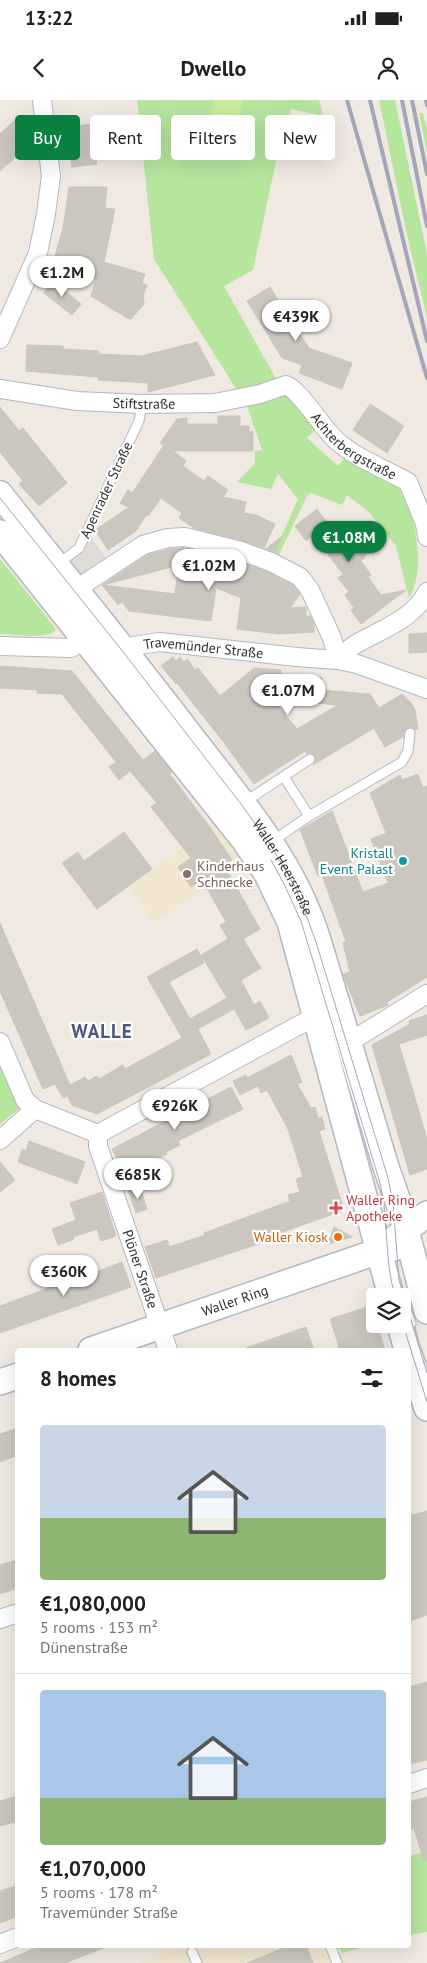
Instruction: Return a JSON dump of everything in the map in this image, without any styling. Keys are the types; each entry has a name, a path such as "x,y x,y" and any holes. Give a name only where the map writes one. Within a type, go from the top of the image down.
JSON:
{"main road":[{"name":"Waller Heerstraße","path":"0,494 243,803 273,846 294,882 310,914 393,1202 397,1259"},
{"name":"Waller Heerstraße","path":"0,533 244,840 266,874 290,922 314,1017 397,1259 427,1311"},
{"name":"Waller Ring","path":"97,1348 160,1325 397,1259 427,1214"},
{"path":"411,1352 427,1408"},
{"path":"0,1382 15,1377"}],"street":[{"path":"0,339 38,253 46,214 51,176 42,100"},
{"name":"Stiftstraße","path":"0,389 77,401 142,404 215,403 260,394 286,385"},
{"name":"Achterbergstraße","path":"286,385 294,388 321,425 338,442 358,456 408,482 425,524 427,537"},
{"path":"75,590 143,545 168,538 185,537 241,551 271,562 300,577 310,590 332,638 338,660 354,645 413,611 423,601 427,592"},
{"path":"0,646 71,648 86,639"},
{"name":"Travemünder Straße","path":"126,652 134,646 159,642 338,660 357,664 427,689"},
{"path":"348,1043 427,994"},
{"path":"0,1042 25,1100 35,1108 98,1134 314,1017"},
{"path":"0,1140 35,1108"},
{"name":"Plöner Straße","path":"98,1134 98,1146 167,1348"},
{"path":"0,1618 15,1614"},
{"path":"411,1783 427,1778"},
{"path":"0,1944 15,1938"}],"lane":[{"name":"Apenrader Straße","path":"56,566 79,548 139,421 142,404"},
{"path":"0,503 239,806 289,884 304,914 393,1202"},
{"path":"273,846 280,836 309,816 402,762 408,751 410,733"},
{"path":"243,803 310,759"},
{"path":"284,777 309,816"},
{"path":"397,1259 408,1341"},
{"path":"331,1948 337,1963"},
{"path":"192,1952 197,1963"}],"shaded area":[{"path":"86,531 111,565 85,583 65,559 79,548"},
{"name":"Kinderhaus Schnecke","path":"217,822 245,860 154,923 130,887"},
{"path":"172,1948 339,1948 346,1963 140,1963"}],"green space":[{"path":"137,100 319,100 323,115 291,109 289,115 265,115 265,160 276,160 253,270 224,286 275,377 319,427 307,438 338,466 348,454 403,485 411,512 418,558 414,586 409,598 396,546 370,513 347,495 342,505 311,493 307,496 275,563 271,560 298,499 278,474 271,489 237,482 255,463 255,451 262,450 247,406 154,259 143,160 161,160 161,115 139,115"},
{"path":"214,100 243,100 240,115 210,115"},
{"path":"379,100 395,100 427,254 427,318 407,235"},
{"path":"419,113 423,113 427,129 427,153"},
{"path":"0,559 53,625 56,630 52,633 38,636 0,634"},
{"path":"0,1057 21,1107 0,1124"},
{"path":"427,1851 427,1932 411,1935 411,1855"},
{"path":"340,1948 361,1948 342,1953"}],"building":[{"path":"15,120 15,158 0,171 0,134"},
{"path":"90,124 90,160 96,160 97,164 72,167 71,160 80,160 80,126"},
{"path":"69,187 107,187 105,208 115,209 104,262 145,274 142,283 147,285 143,295 144,304 131,319 91,296 96,279 60,266 63,260 55,256 63,228"},
{"path":"53,281 81,304 72,315 44,293"},
{"path":"270,287 309,348 352,363 342,389 299,373 302,365 282,358 247,301"},
{"path":"197,342 215,375 148,392 148,383 98,380 98,377 26,371 27,345 63,346 63,349 99,351 99,354 141,356"},
{"path":"370,404 404,426 387,453 353,430"},
{"path":"0,407 19,431 23,428 67,483 39,506 19,484 23,481 0,452"},
{"path":"218,416 240,416 240,426 249,426 249,432 253,431 253,451 173,451 186,461 183,466 204,481 208,476 228,490 223,497 246,502 244,513 256,515 275,524 264,548 194,528 179,518 182,513 161,498 148,516 146,515 136,531 108,550 95,530 129,507 120,503 128,490 132,493 139,483 164,445 160,443 177,419 187,418 187,424 218,424"},
{"path":"317,509 328,524 331,521 341,534 345,532 354,544 378,528 387,541 364,556 365,558 361,561 371,575 368,577 381,595 406,590 361,624 351,610 354,608 345,595 349,592 338,578 343,574 323,548 321,550 310,537 306,541 295,526"},
{"path":"282,536 275,552 266,549"},
{"path":"184,548 238,561 267,572 293,585 300,594 290,608 306,607 306,616 310,616 314,624 314,632 279,634 237,629 241,598 216,588 211,621 129,611 122,602 118,605 102,585 147,555 170,549","holes":["179,565 175,594 103,585"]},
{"path":"427,633 427,652 409,653 409,634"},
{"path":"173,657 176,661 180,657 184,662 187,659 195,670 198,668 220,696 254,668 281,670 281,674 322,678 321,690 370,694 379,708 402,694 415,710 418,729 407,728 403,737 385,747 374,728 313,765 316,761 315,756 312,753 307,754 305,751 254,784 222,740 177,683 161,666","holes":["272,699 338,705 297,729"]},
{"path":"0,666 72,671 143,760 155,751 172,772 170,774 232,860 224,865 260,929 243,939 261,968 241,980 254,1005 260,1001 269,1018 246,1030 234,1009 198,1029 211,1054 97,1114 72,1105 67,1096 63,1098 55,1084 43,1089 0,991 0,923 70,1085 85,1077 88,1081 97,1076 99,1079 123,1065 125,1069 182,1038 147,977 197,949 204,963 169,982 190,1019 227,998 201,955 228,939 220,925 226,922 202,880 191,887 178,867 191,858 151,807 157,803 130,771 119,780 109,767 116,762 62,694 37,693 37,690 0,688"},
{"path":"418,774 423,788 427,786 427,977 387,1002 388,1005 360,1016 343,974 350,972 343,943 346,942 322,875 318,876 300,830 332,811 363,892 388,883 371,839 386,833 370,793 400,775 402,780"},
{"path":"124,832 152,869 97,909 62,863 78,852 84,861"},
{"path":"427,1015 427,1035 399,1044 427,1139 427,1169 410,1175 372,1045 410,1024 409,1021"},
{"path":"291,1055 302,1082 297,1084 311,1108 315,1107 318,1118 322,1117 325,1129 319,1131 344,1210 269,1237 270,1240 156,1278 145,1247 167,1240 169,1247 205,1235 204,1233 290,1201 288,1195 300,1192 296,1179 303,1177 288,1129 267,1090 261,1093 258,1086 240,1095 233,1081 246,1075 247,1078"},
{"path":"231,1087 243,1109 178,1141 180,1145 166,1152 167,1154 126,1176 112,1149"},
{"path":"29,1141 85,1162 77,1184 18,1162 22,1149 26,1151"},
{"path":"0,1162 15,1180 0,1192"},
{"path":"140,1187 147,1209 136,1213 128,1190"},
{"path":"102,1192 116,1236 101,1241 97,1229 73,1237 74,1239 58,1245 52,1229 76,1220 70,1203"},
{"path":"334,1227 352,1237 328,1244"},
{"path":"122,1262 131,1287 0,1333 0,1306 63,1283 62,1280 89,1271 90,1274"},
{"path":"366,1308 366,1333 380,1333 384,1348 339,1348 330,1319"},
{"path":"306,1327 313,1348 246,1348"},
{"path":"15,1429 15,1456 0,1462 0,1434"},
{"path":"427,1511 427,1615 411,1620 411,1515"},
{"path":"15,1561 15,1589 0,1594 0,1565"},
{"path":"427,1682 427,1760 411,1764 411,1686"},
{"path":"15,1797 15,1822 0,1826 0,1801"},
{"path":"427,1797 427,1860 424,1861 414,1828 411,1829 411,1801"},
{"path":"15,1886 15,1917 0,1923 0,1891"},
{"path":"36,1948 104,1948 65,1963 0,1963"},
{"path":"284,1948 307,1948 313,1963 247,1963"}],"tram line":[{"path":"0,498 241,804 271,846 296,888 316,942 388,1178 393,1203 399,1280 427,1373"},
{"path":"271,860 301,921 380,1183 385,1211 389,1268 393,1288"},
{"path":"406,1333 410,1348"},
{"path":"411,1350 427,1402"}],"railway":[{"path":"347,100 427,378"},
{"path":"370,100 427,341"},
{"path":"402,100 427,226"},
{"path":"412,100 427,174"},
{"path":"426,100 427,105"}],"place":[{"name":"Kristall Event Palast","path":"403,861"},
{"name":"Kinderhaus Schnecke","path":"187,874"},
{"name":"Waller Ring Apotheke","path":"336,1208"},
{"name":"Waller Kiosk","path":"338,1237"}],"district":[{"name":"WALLE","path":"102,1031"}]}
